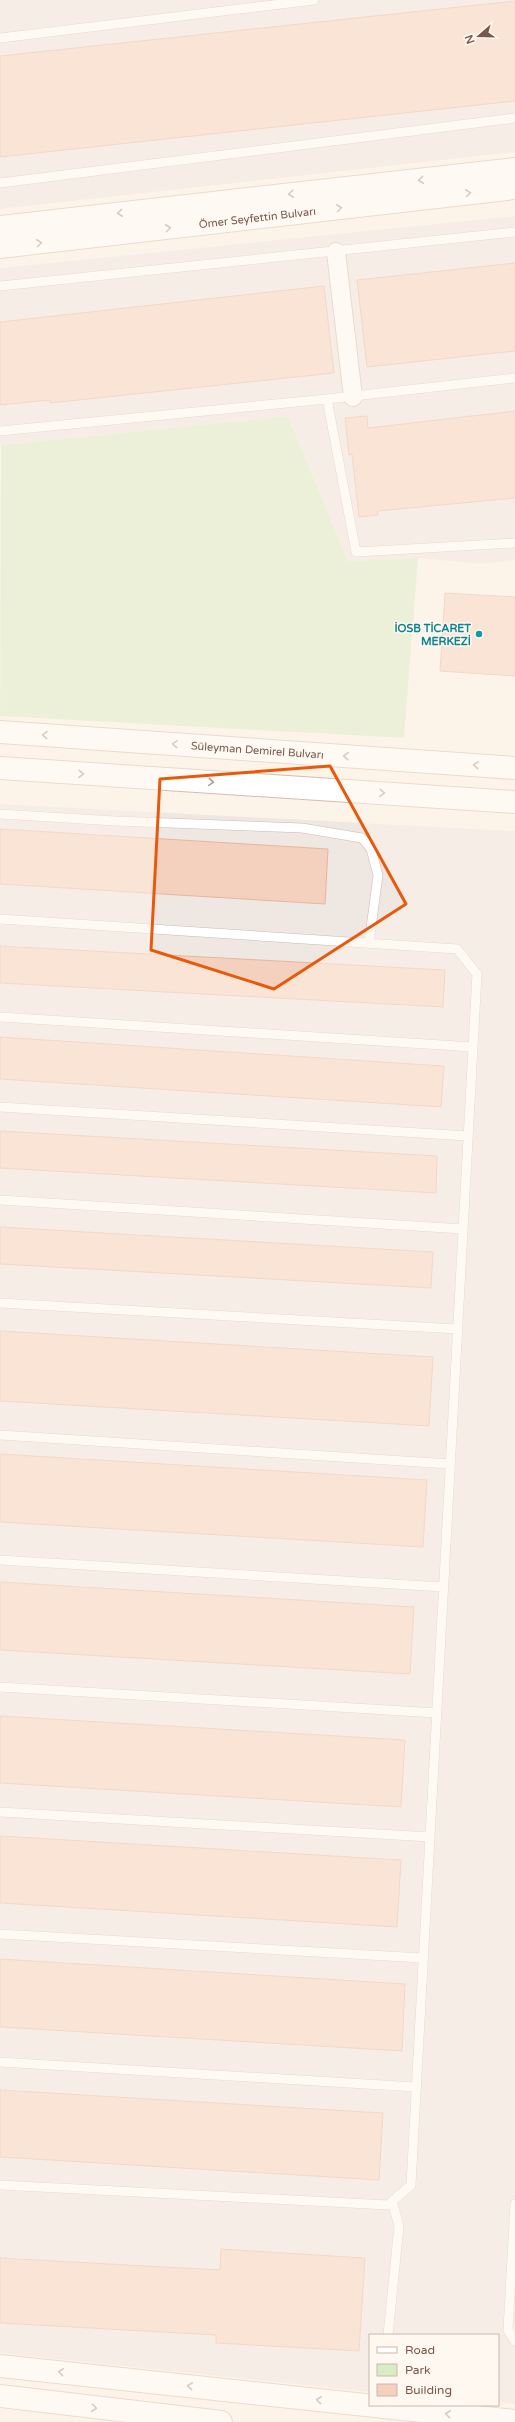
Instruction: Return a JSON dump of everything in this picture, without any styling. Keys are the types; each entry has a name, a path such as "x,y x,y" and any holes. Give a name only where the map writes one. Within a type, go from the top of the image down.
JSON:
{"street":[{"name":"Ömer Seyfettin Bulvarı","path":"0,227 515,169"},
{"name":"Ömer Seyfettin Bulvarı","path":"0,247 515,188"},
{"path":"336,252 353,397"},
{"name":"Süleyman Demirel Bulvarı","path":"0,732 515,768"},
{"path":"0,768 515,802"},
{"path":"0,2366 369,2405"},
{"path":"0,2396 168,2420 221,2422"},
{"path":"375,2406 515,2421"}],"lane":[{"path":"0,38 247,4 314,0"},
{"path":"0,183 515,118"},
{"path":"0,286 336,252 515,232"},
{"path":"0,431 353,397 515,378"},
{"path":"327,399 356,552 515,543"},
{"path":"0,814 115,821 302,828 362,838 371,848 378,875 369,943"},
{"path":"0,919 457,949 477,974 411,2185 388,2205 0,2185"},
{"path":"0,1018 473,1047"},
{"path":"0,1107 468,1136"},
{"path":"0,1200 463,1229"},
{"path":"0,1303 457,1329"},
{"path":"0,1435 450,1464"},
{"path":"0,1560 444,1587"},
{"path":"0,1687 437,1713"},
{"path":"0,1812 430,1837"},
{"path":"0,1934 423,1958"},
{"path":"0,2062 416,2086"},
{"path":"388,2334 399,2226 392,2201"},
{"path":"515,2204 508,2330 515,2341"}],"highlighted area":[{"path":"330,766 406,904 274,989 151,950 160,779"}],"shaded area":[{"path":"0,0 515,0 515,152 0,209"},
{"path":"515,216 515,560 481,564 418,558 348,561 288,416 0,445 0,268"},
{"path":"0,804 515,831 515,2404 499,2403 499,2334 369,2334 369,2392 0,2353"}],"green space":[{"path":"288,416 348,561 418,558 404,738 0,716 1,445"}],"building":[{"path":"515,1 515,101 0,157 0,56"},
{"path":"515,263 515,351 367,367 357,280"},
{"path":"324,286 334,373 50,403 50,400 0,405 0,322"},
{"path":"515,411 515,498 378,511 378,515 359,517 352,454 349,455 345,418 367,416 368,428"},
{"name":"İOSB TİCARET MERKEZİ","path":"445,593 515,597 515,676 440,671"},
{"path":"0,829 328,849 325,904 0,884"},
{"path":"0,946 445,970 443,1007 0,983"},
{"path":"0,1037 444,1066 441,1107 0,1079"},
{"path":"0,1131 437,1156 436,1193 0,1168"},
{"path":"0,1227 433,1252 431,1288 0,1264"},
{"path":"0,1331 433,1357 429,1426 0,1401"},
{"path":"0,1454 427,1480 423,1547 0,1522"},
{"path":"0,1582 414,1607 410,1674 0,1650"},
{"path":"0,1716 405,1740 401,1807 0,1783"},
{"path":"0,1836 401,1860 397,1927 0,1903"},
{"path":"0,1959 405,1984 402,2051 0,2027"},
{"path":"0,2090 383,2113 379,2180 0,2157"},
{"path":"221,2249 365,2258 359,2351 216,2343 216,2335 0,2323 0,2258 220,2270"}],"place":[{"name":"İOSB TİCARET MERKEZİ","path":"479,634"}]}
